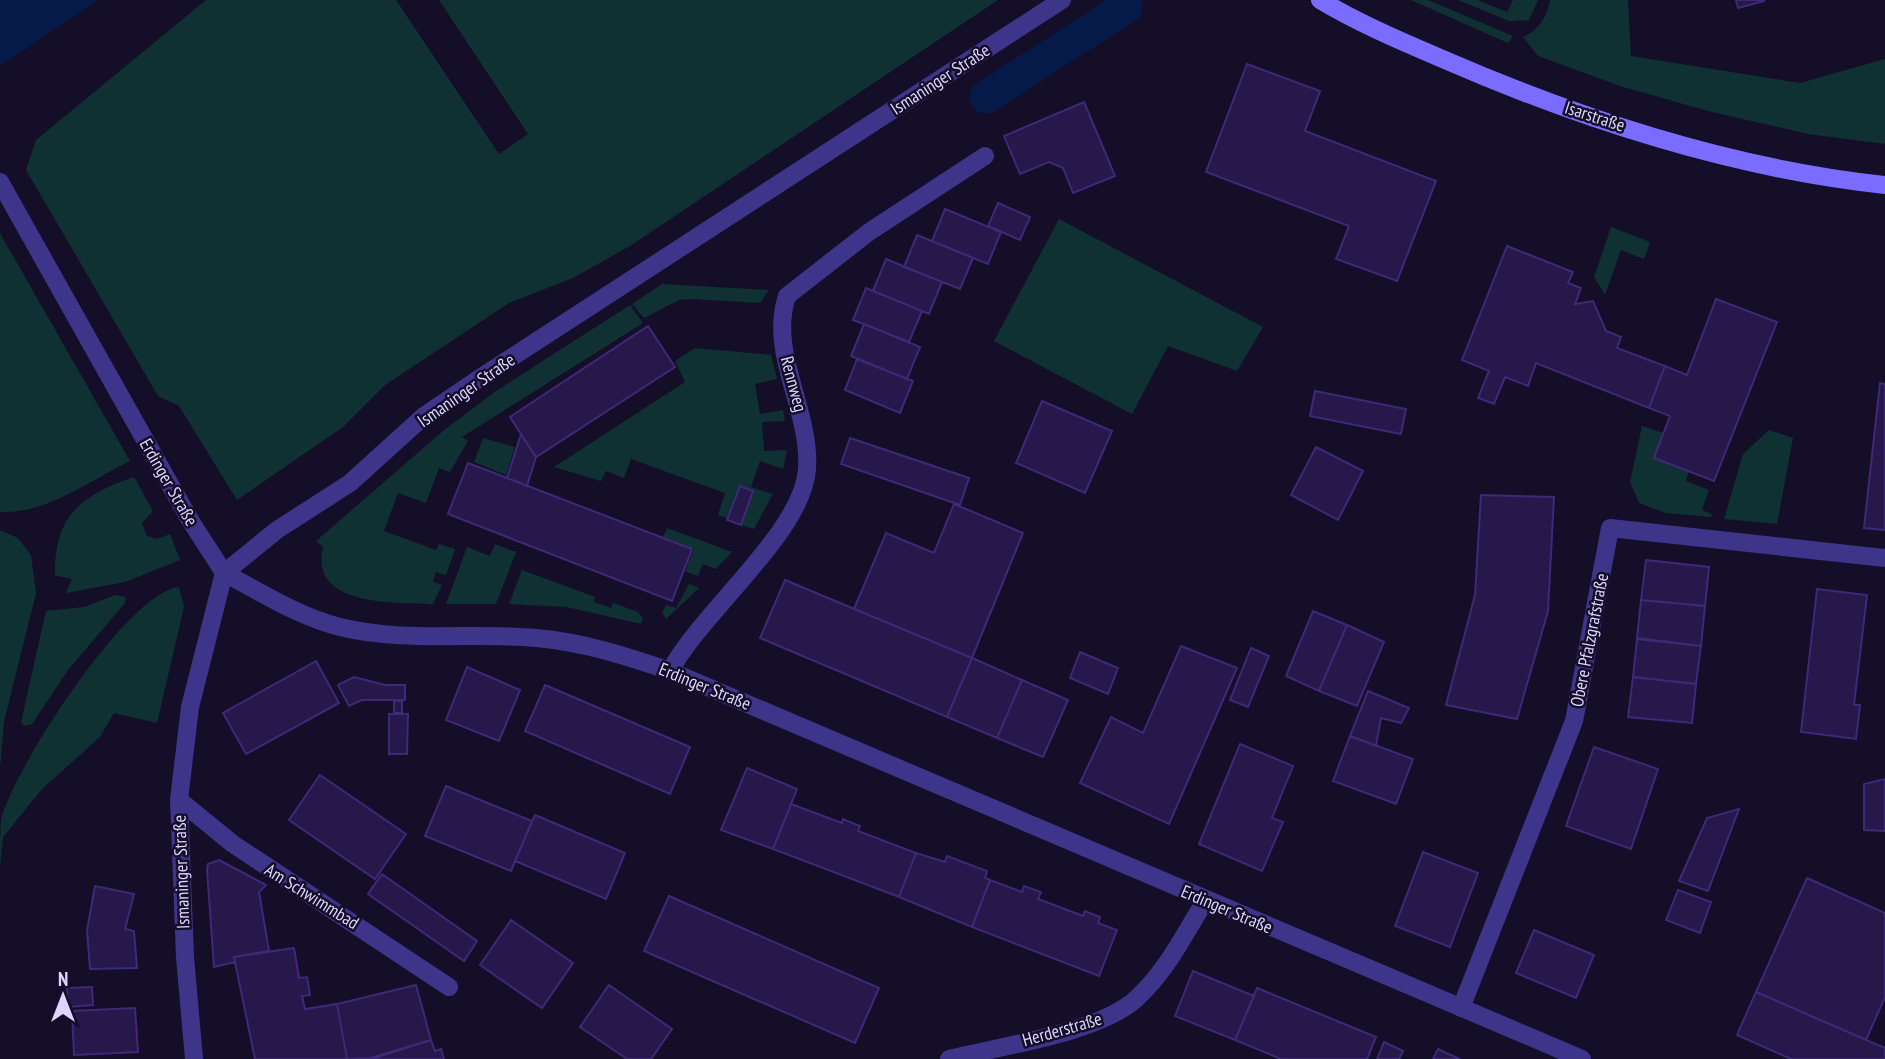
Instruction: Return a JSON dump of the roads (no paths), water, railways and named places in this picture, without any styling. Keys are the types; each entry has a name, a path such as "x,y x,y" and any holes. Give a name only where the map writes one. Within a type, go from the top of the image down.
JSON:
{"main road":[{"name":"Isarstraße","path":"1320,0 1465,69 1605,120 1714,153 1885,185"}],"street":[{"name":"Ismaninger Straße","path":"194,1059 185,957 179,800 190,707 224,573 277,530 312,511 350,483 424,416 1062,0"},
{"name":"Rennweg","path":"670,671 687,641 783,528 801,500 807,469 806,433 782,341 782,312 787,296 869,232 985,156"},
{"name":"Erdinger Straße","path":"0,182 190,520 224,573 305,615 349,629 408,638 537,638 604,649 670,671 1205,901 1582,1059"},
{"name":"Obere Pfalzgrafstraße","path":"1461,1008 1574,721 1610,528 1885,558"},
{"name":"Am Schwimmbad","path":"179,800 233,844 449,986"},
{"name":"Herderstraße","path":"949,1059 1091,1024 1129,1004 1154,981 1172,958 1205,901"}],"water":[{"path":"0,0 98,0 0,66"}],"waterway":[{"path":"986,97 1126,7"}]}
